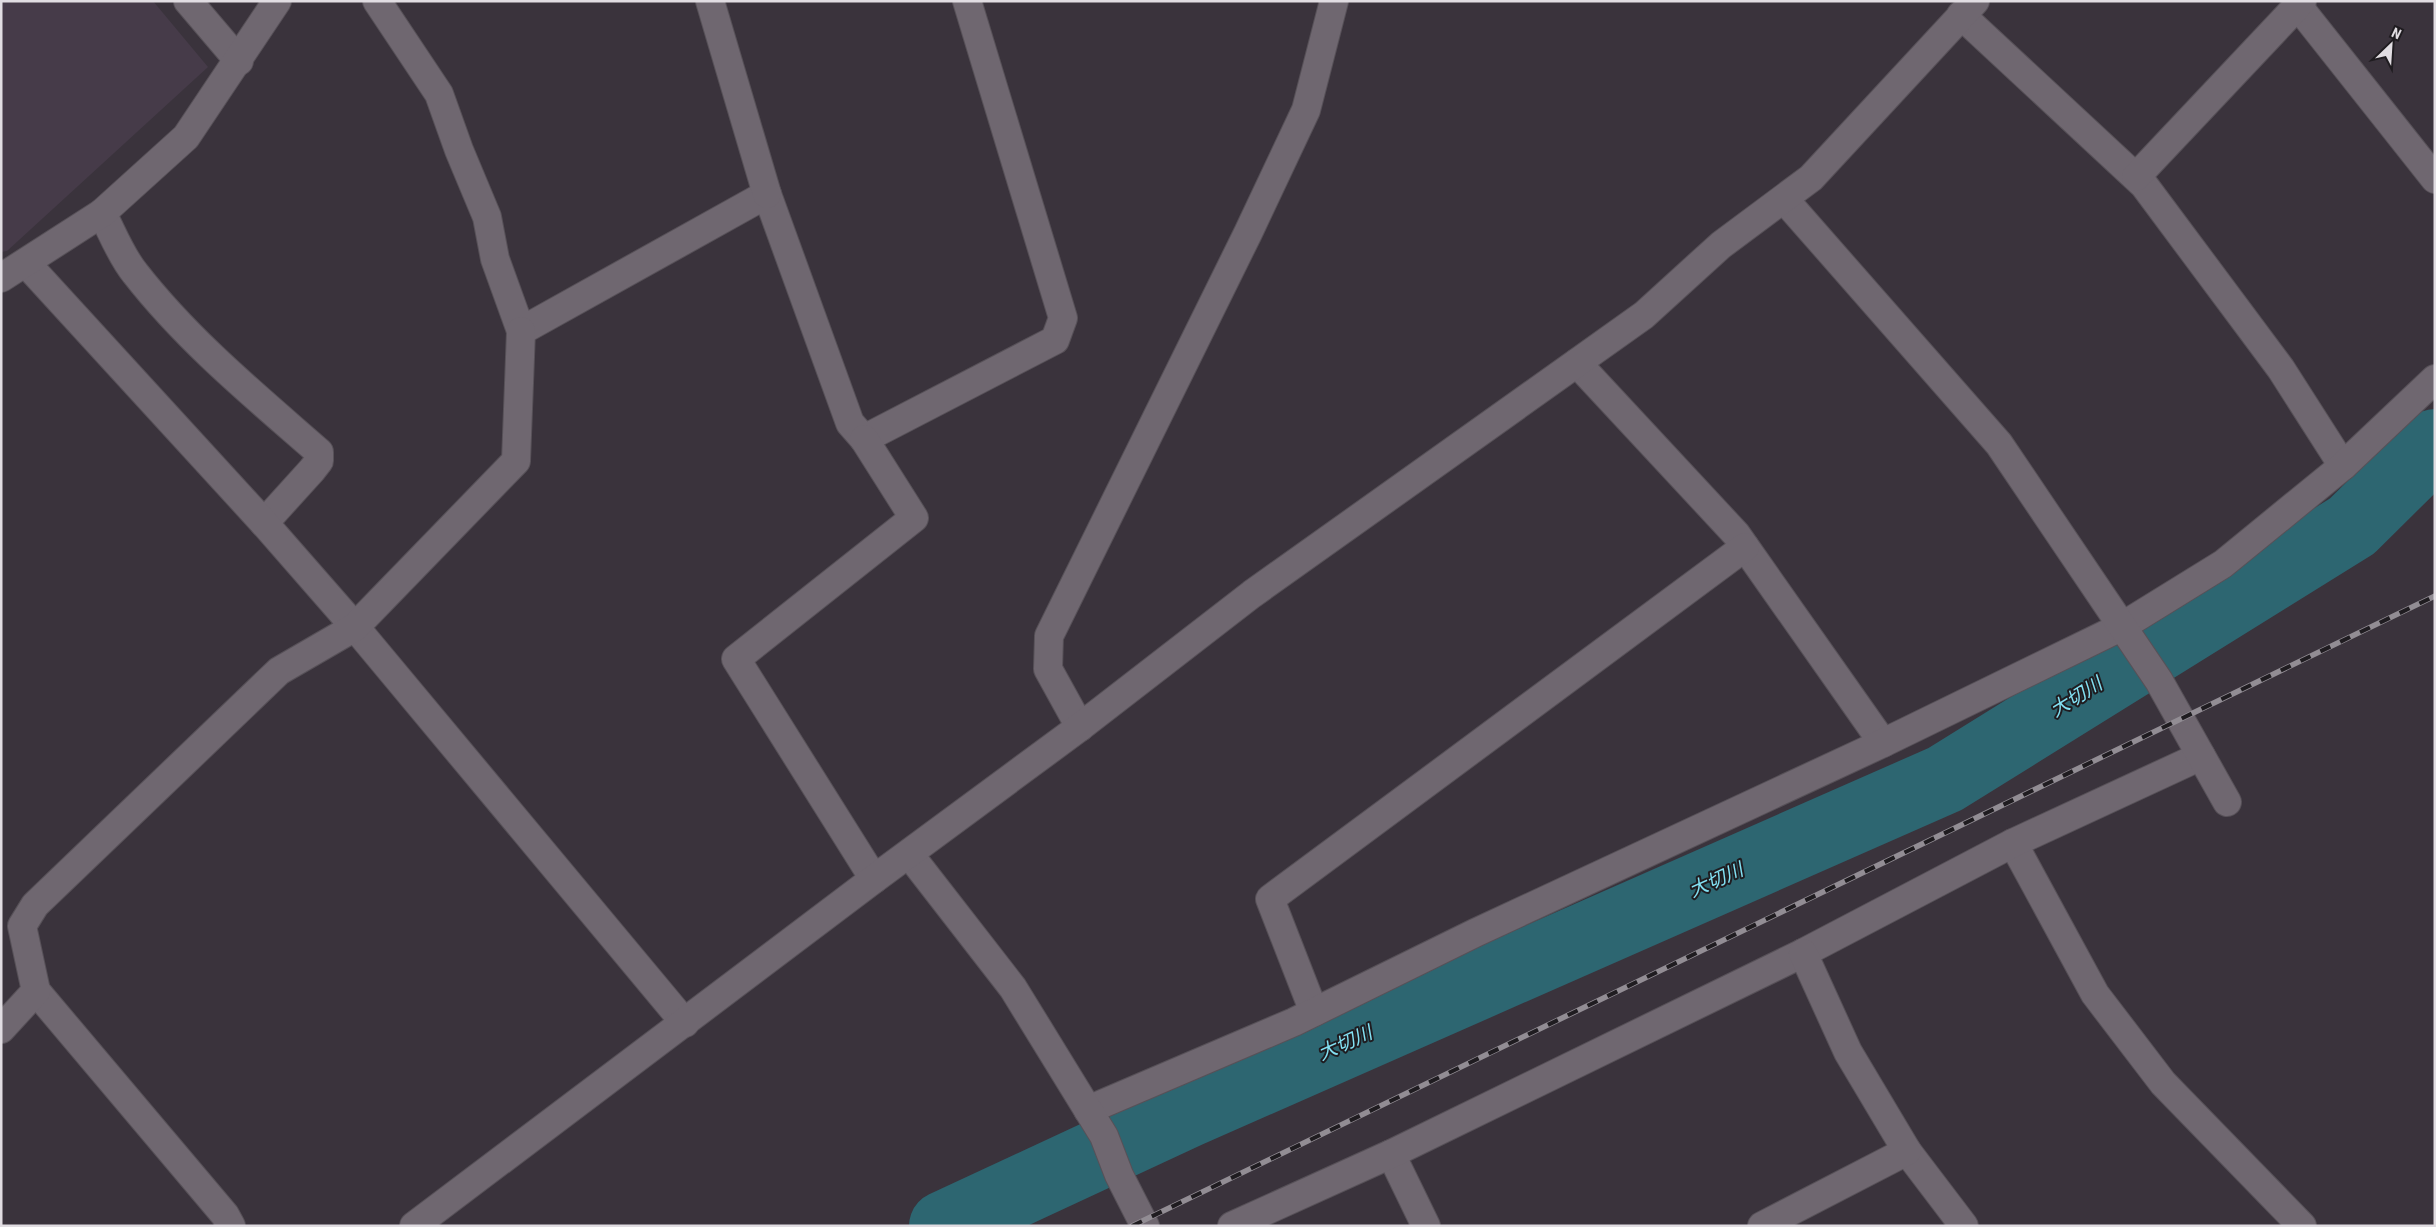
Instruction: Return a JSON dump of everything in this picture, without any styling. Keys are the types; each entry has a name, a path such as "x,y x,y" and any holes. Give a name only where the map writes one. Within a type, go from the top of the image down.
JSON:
{"street":[{"path":"188,1 239,61"},
{"path":"1,278 102,213 186,137 239,61 277,1"},
{"path":"231,1226 225,1214 36,991 22,926 35,905 279,671 355,627 516,461 520,330 495,259 487,217 439,94 377,1"},
{"path":"710,1 767,194 850,424 864,439 914,518 736,659 874,879"},
{"path":"864,439 1055,340 1063,318 967,1"},
{"path":"1080,727 1048,669 1049,636 1306,110 1334,1"},
{"path":"2136,177 2300,4 2435,180"},
{"path":"414,1226 874,879 1080,727 1252,594 1644,315 1721,245 1811,178 1968,8 2144,185 2281,369 2343,466"},
{"path":"520,330 767,194"},
{"path":"1784,198 1999,444 2159,681 2227,802"},
{"path":"102,213 133,272 219,364 319,452 319,461 264,523"},
{"path":"26,263 264,523 355,627 685,1023"},
{"path":"1577,363 1736,534 1883,743"},
{"path":"1088,1110 1314,1012 1474,933 1883,743 2126,634 2223,564 2343,466 2435,379"},
{"path":"1314,1012 1270,899 1745,547"},
{"path":"1232,1226 1391,1154 1802,952 2013,843 2201,756"},
{"path":"2013,843 2095,994 2163,1083 2302,1226"},
{"path":"909,854 1013,988 1104,1136 1119,1174 1145,1226"},
{"path":"1802,952 1848,1052 1907,1151 1964,1226"},
{"path":"1,1029 36,991"},
{"path":"1762,1226 1907,1151"},
{"path":"1391,1154 1426,1226"}],"shaded area":[{"path":"1,1 153,1 208,67 7,251 1,252"}],"waterway":[{"name":"大切川","path":"944,1226 1187,1113 1945,779 2352,526 2435,444"}],"railway":[{"path":"1132,1226 2435,596"}]}
